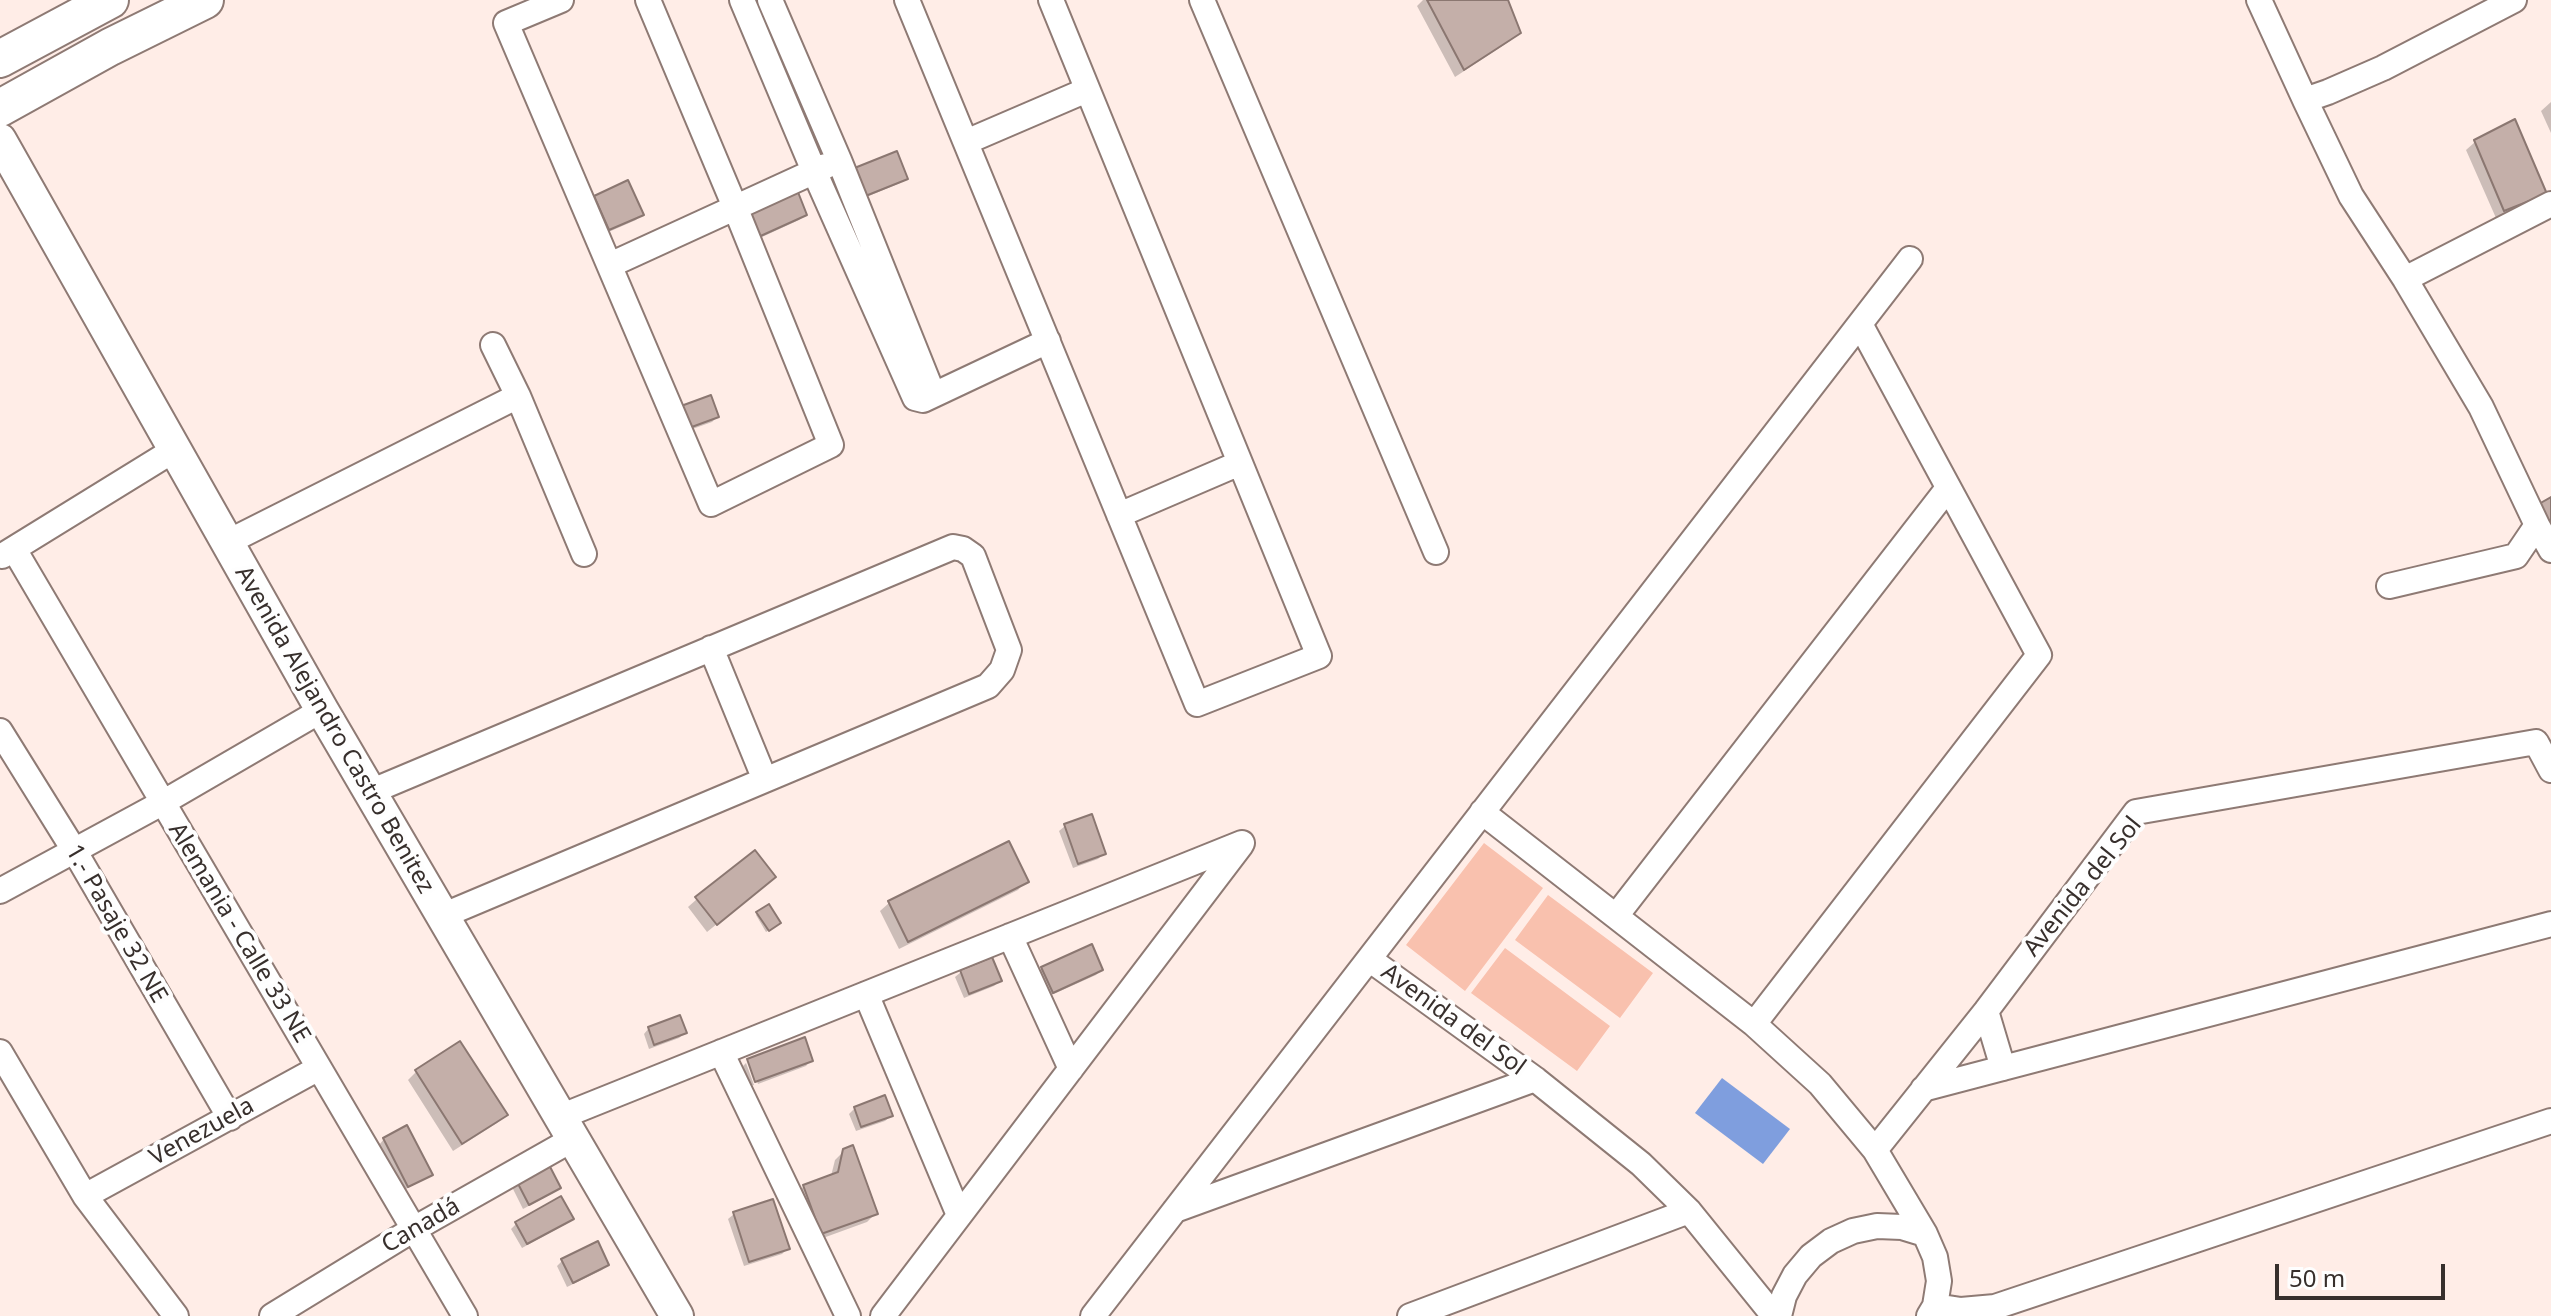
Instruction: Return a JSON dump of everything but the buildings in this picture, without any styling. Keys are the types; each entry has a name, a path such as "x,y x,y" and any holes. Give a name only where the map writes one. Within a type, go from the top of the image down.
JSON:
{"main road":[{"path":"0,59 110,0"},
{"path":"0,108 110,47 205,0"}],"street":[{"path":"561,0 506,23 711,504 831,445 648,0"},
{"path":"742,0 915,398 923,400 1048,341"},
{"path":"770,0 839,160 933,394"},
{"path":"907,0 1197,704 1319,656 1051,0"},
{"path":"1202,0 1436,552"},
{"path":"2259,0 2351,196 2405,279 2481,407 2551,550"},
{"path":"2305,100 2383,68 2514,0"},
{"path":"966,142 1087,90"},
{"name":"Avenida Alejandro Castro Benitez","path":"0,140 322,710 677,1316"},
{"path":"610,265 839,160"},
{"path":"2405,279 2551,204"},
{"name":"Avenida del Sol","path":"1093,1316 1910,259"},
{"path":"1754,1024 2039,655 1860,324"},
{"path":"493,345 518,396 584,554"},
{"path":"226,543 518,396"},
{"path":"7,553 174,450"},
{"path":"1119,515 1240,463"},
{"path":"1616,916 1948,488"},
{"path":"2389,586 2516,556 2537,525"},
{"path":"370,792 953,547 973,556 1009,650 1002,670 988,686 442,916"},
{"name":"Alemania - Calle 33 NE","path":"7,553 162,803 465,1316"},
{"path":"711,648 765,780"},
{"path":"0,891 162,803 322,710"},
{"name":"1.- Pasaje 32 NE","path":"0,731 74,850 230,1118"},
{"name":"Avenida del Sol","path":"1875,1150 1986,1011 2136,812 2536,742 2551,770"},
{"path":"1482,812 1754,1024 1820,1084 1875,1150 1925,1234 1935,1257 1939,1281 1932,1311 1995,1307 2551,1121"},
{"name":"Canadá","path":"272,1316 414,1229 566,1128 721,1052 1242,843 1071,1069"},
{"path":"1923,1089 2551,924"},
{"path":"883,1316 1071,1069 1010,936"},
{"name":"Avenida del Sol","path":"1369,959 1535,1079 1641,1164 1689,1211 1777,1316"},
{"path":"866,994 959,1215"},
{"path":"1986,1011 2003,1068"},
{"path":"721,1052 848,1316"},
{"path":"2,1059 85,1196 176,1316"},
{"name":"Venezuela","path":"85,1196 319,1068"},
{"path":"1175,1210 1535,1079"},
{"path":"1410,1316 1689,1211"},
{"path":"1777,1316 1795,1275 1811,1256 1831,1241 1853,1231 1877,1226 1902,1227 1925,1234"}],"shaded area":[{"path":"1484,843 1543,888 1465,991 1406,945"},
{"path":"1548,895 1653,973 1620,1018 1515,940"},
{"path":"1505,948 1610,1026 1577,1071 1471,993"}],"water":[{"path":"1722,1078 1790,1129 1763,1164 1695,1113"}]}
